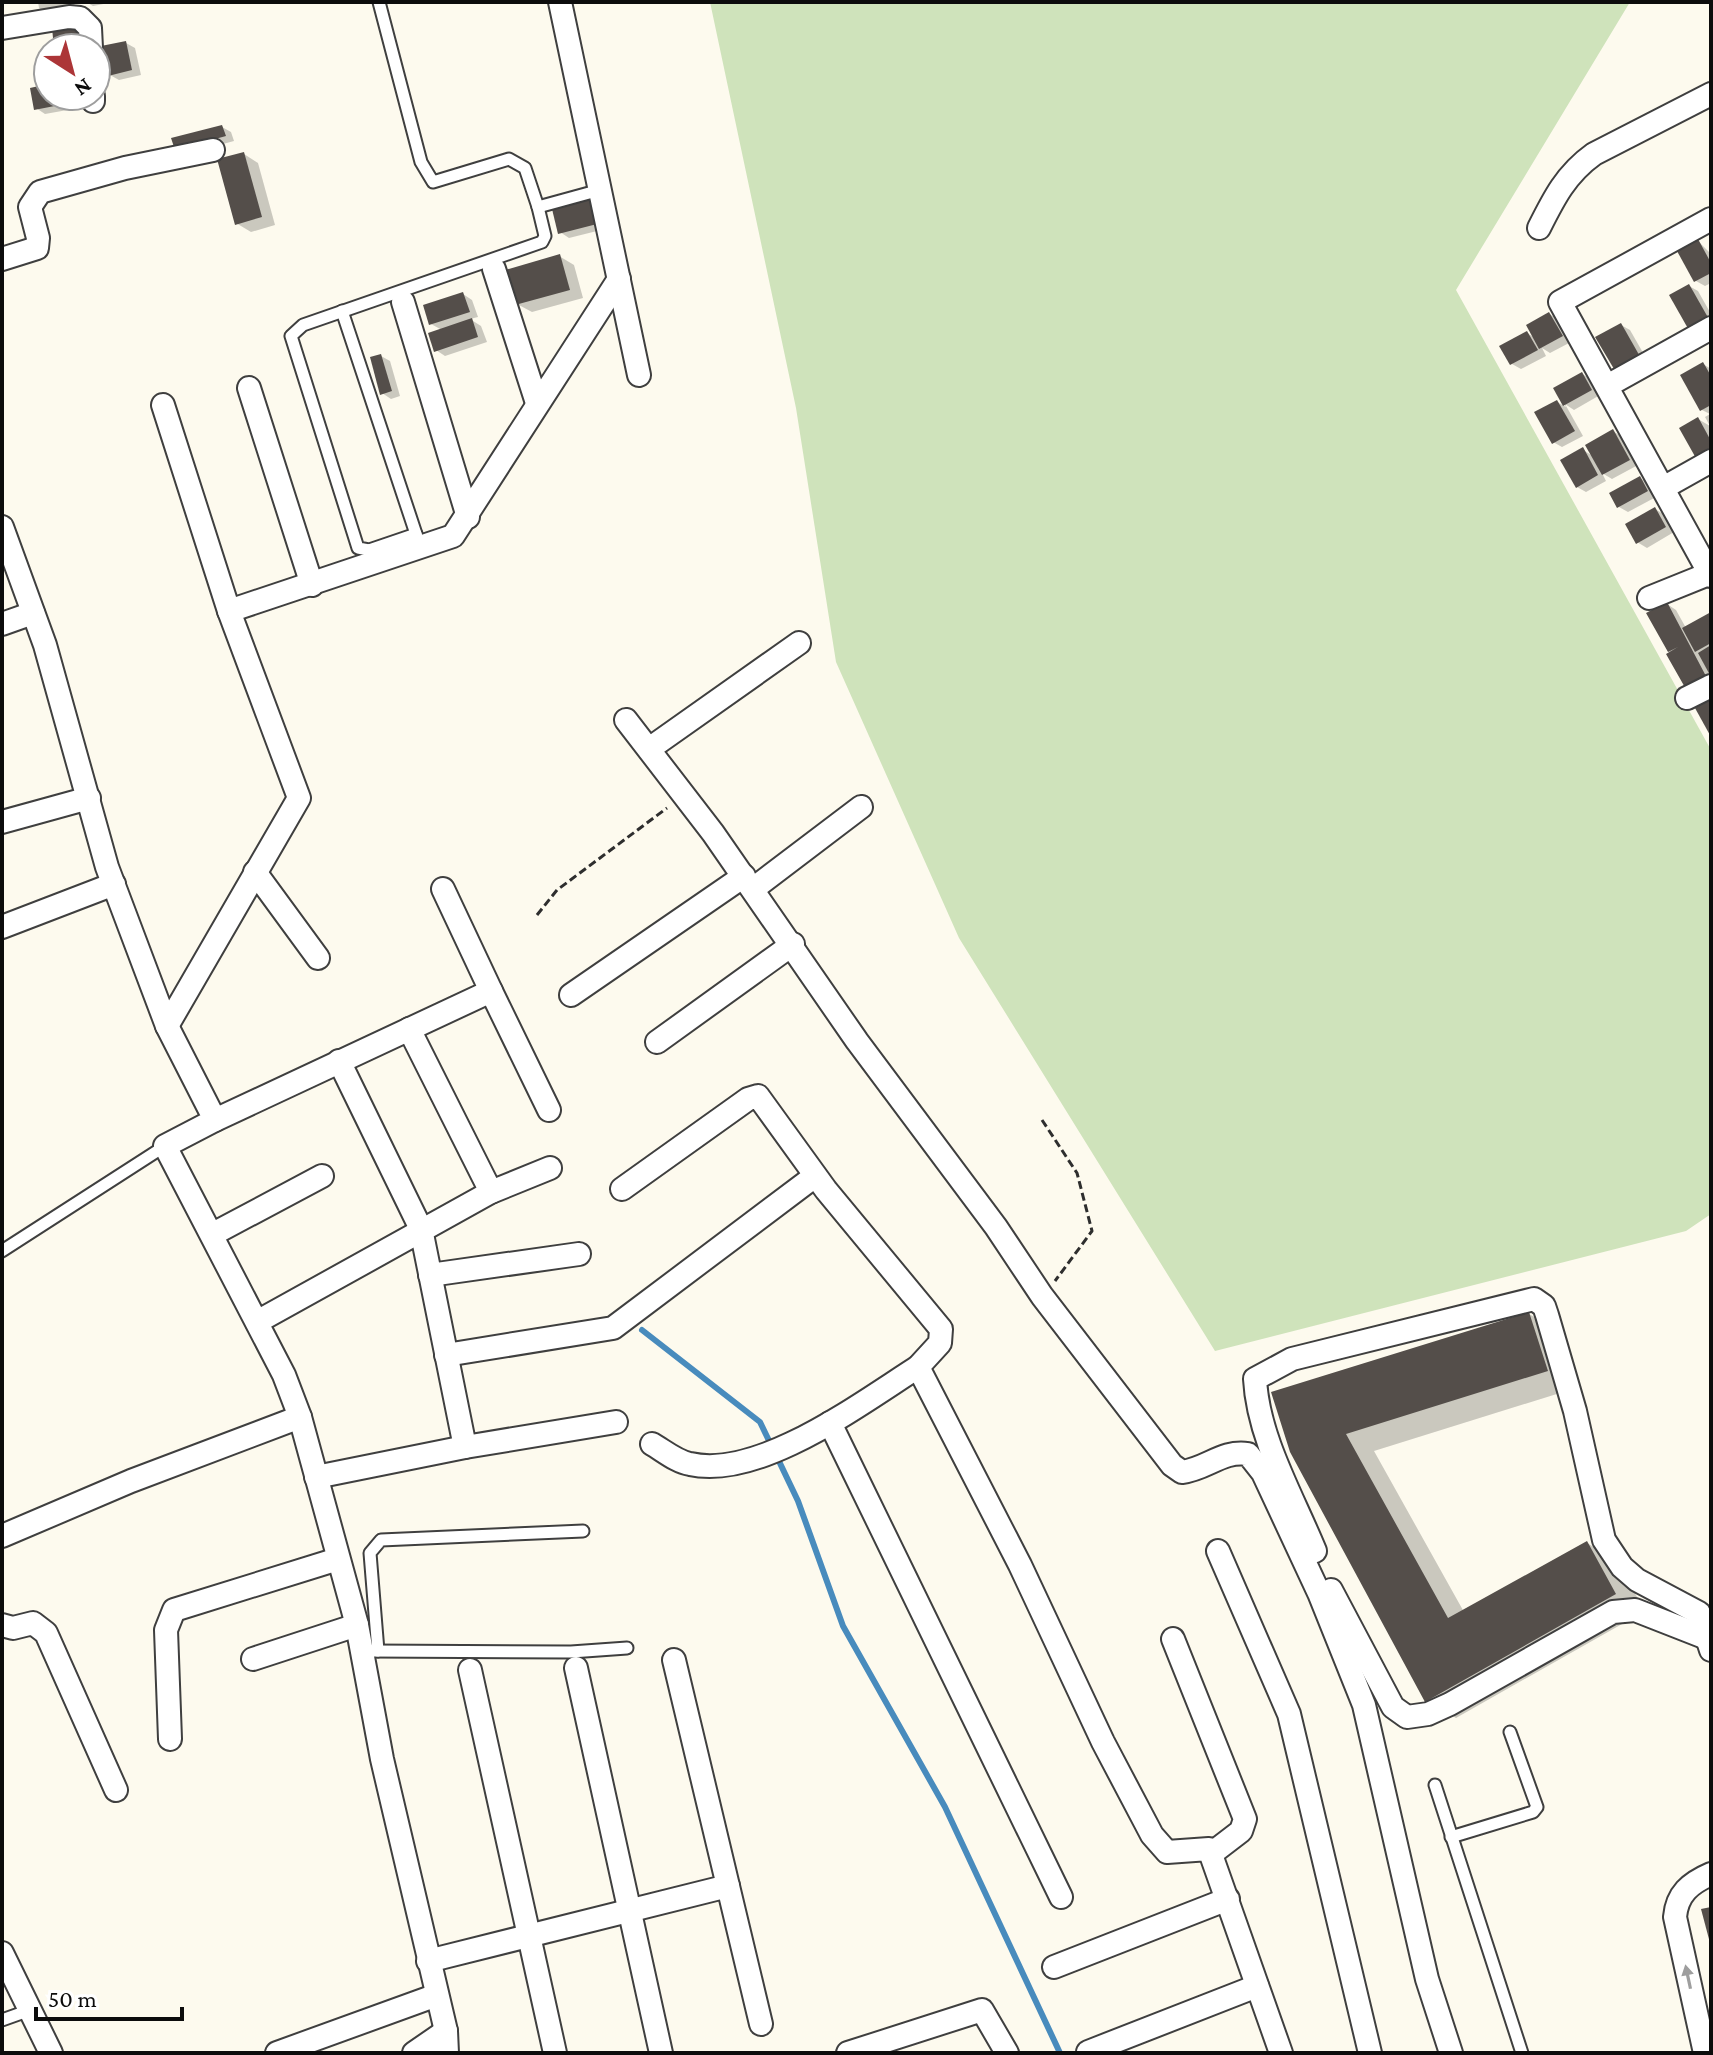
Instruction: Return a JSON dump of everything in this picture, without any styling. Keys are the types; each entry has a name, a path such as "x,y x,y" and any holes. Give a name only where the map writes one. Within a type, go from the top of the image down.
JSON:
{"street":[{"path":"560,2 639,375"},
{"path":"2,28 69,17 80,18 90,32"},
{"path":"1539,228 1565,178 1577,166 1594,154 1711,94"},
{"path":"2,259 37,248 38,238 30,207 40,192 125,168 213,150"},
{"path":"1649,598 1711,574 1560,302 1711,219"},
{"path":"494,269 537,403"},
{"path":"229,611 312,585 379,555 418,542 453,536 619,279"},
{"path":"403,302 468,517"},
{"path":"1607,386 1711,328"},
{"path":"249,388 312,585"},
{"path":"163,405 229,611 299,798 167,1026"},
{"path":"1663,488 1711,461"},
{"path":"2,527 33,613 114,884 167,1026 215,1120"},
{"path":"2,624 33,613"},
{"path":"649,749 799,643"},
{"path":"1687,698 1711,686"},
{"path":"626,720 793,944 857,1041 996,1227 1042,1296 1172,1465 1182,1472 1197,1470 1235,1452 1248,1454 1263,1473 1319,1593 1364,1705 1427,1979 1451,2053"},
{"path":"2,822 89,798"},
{"path":"571,995 861,807"},
{"path":"255,872 318,958"},
{"path":"2,927 114,884"},
{"path":"443,889 549,1110"},
{"path":"657,1042 793,944"},
{"path":"414,2053 446,2042 382,1759 370,1651 357,1625 300,1417 257,1322 165,1146 491,991"},
{"path":"409,1029 491,1192"},
{"path":"339,1061 421,1229 465,1447"},
{"path":"622,1189 748,1099 758,1096 815,1176 941,1329 940,1343 918,1367 830,1423 743,1464 688,1464 652,1444"},
{"path":"257,1322 491,1192 550,1168"},
{"path":"213,1234 322,1176"},
{"path":"446,1355 613,1328 815,1176"},
{"path":"430,1275 579,1254"},
{"path":"1526,1298 1539,1301 1547,1315 1575,1411 1604,1540 1622,1567 1637,1580 1699,1613 1708,1644 1635,1610 1613,1612 1450,1704 1428,1714 1407,1717 1393,1707 1331,1589 1265,1430 1256,1403 1255,1379 1292,1359 1526,1298"},
{"path":"918,1367 1013,1551 1103,1742 1152,1835 1163,1851 1209,1849 1281,2053"},
{"path":"2,1536 300,1417"},
{"path":"316,1477 465,1447 616,1422"},
{"path":"830,1423 1061,1897"},
{"path":"1218,1551 1289,1714 1370,2053"},
{"path":"170,1739 166,1630 174,1610 338,1559"},
{"path":"2,1625 13,1628 33,1623 46,1633 116,1790"},
{"path":"253,1659 357,1625"},
{"path":"1173,1639 1245,1819 1241,1831 1211,1854"},
{"path":"674,1660 761,2024"},
{"path":"576,1668 661,2053"},
{"path":"470,1670 555,2053"},
{"path":"1705,2053 1675,1917 1676,1903 1683,1891 1711,1874"},
{"path":"428,1961 728,1886"},
{"path":"1054,1967 1228,1899"},
{"path":"2,1953 51,2053"},
{"path":"1088,2052 1257,1986"},
{"path":"277,2053 437,1995"},
{"path":"848,2053 982,2010 1007,2053"}],"lane":[{"path":"379,2 425,174 433,182 498,161 518,161 525,168 545,236 542,242 294,330 292,342 353,537 358,548 379,555"},
{"path":"538,207 600,190"},
{"path":"342,311 418,542"},
{"path":"2,1251 165,1146"},
{"path":"583,1531 381,1540 370,1553 370,1651 571,1652 627,1648"},
{"path":"1451,1837 1533,1812 1537,1807 1510,1732"},
{"path":"1435,1785 1522,2053"},
{"path":"2,2020 30,2010"}],"path":[{"path":"537,915 557,890 670,806 680,789"},
{"path":"1042,1120 1077,1173 1092,1231 1042,1296"}],"green space":[{"path":"710,2 1630,2 1456,290 1711,750 1711,1214 1686,1231 1215,1351 959,938 836,662 796,408"}],"building":[{"path":"81,24 82,32 52,32 52,28"},
{"path":"126,41 132,70 112,75 112,44"},
{"path":"222,125 226,136 175,150 171,138"},
{"path":"244,152 262,217 235,225 217,159"},
{"path":"595,198 601,223 558,234 552,209"},
{"path":"1698,239 1711,263 1711,273 1694,282 1677,251"},
{"path":"560,254 570,290 515,305 505,270"},
{"path":"1689,284 1710,321 1690,332 1669,295"},
{"path":"463,292 470,312 429,325 423,305"},
{"path":"1549,312 1563,336 1539,349 1526,325"},
{"path":"472,318 478,337 434,352 428,333"},
{"path":"1621,323 1642,360 1617,374 1595,337"},
{"path":"1527,331 1538,350 1510,365 1499,346"},
{"path":"381,354 392,391 380,395 370,357"},
{"path":"1703,362 1711,376 1711,405 1700,411 1680,375"},
{"path":"1582,372 1592,390 1563,406 1553,388"},
{"path":"1557,400 1575,431 1552,444 1534,412"},
{"path":"1698,417 1711,441 1711,452 1697,460 1679,428"},
{"path":"1613,429 1630,460 1602,475 1585,445"},
{"path":"1583,447 1598,475 1576,488 1560,460"},
{"path":"1640,476 1648,491 1617,508 1609,493"},
{"path":"1655,507 1666,527 1636,544 1625,524"},
{"path":"1667,602 1708,680 1687,691 1666,654 1678,647 1668,652 1646,613"},
{"path":"1711,612 1711,643 1695,652 1682,628"},
{"path":"1711,645 1711,677 1698,653"},
{"path":"1711,699 1711,737 1695,708"},
{"path":"1529,1312 1548,1371 1346,1434 1448,1618 1587,1541 1616,1594 1425,1702 1290,1452 1271,1392"},
{"path":"1711,1907 1711,1943 1710,1943 1701,1909"}],"waterway":[{"path":"642,1330 760,1422 772,1447"},
{"path":"777,1457 798,1501 843,1626 945,1807 1060,2053"}]}
